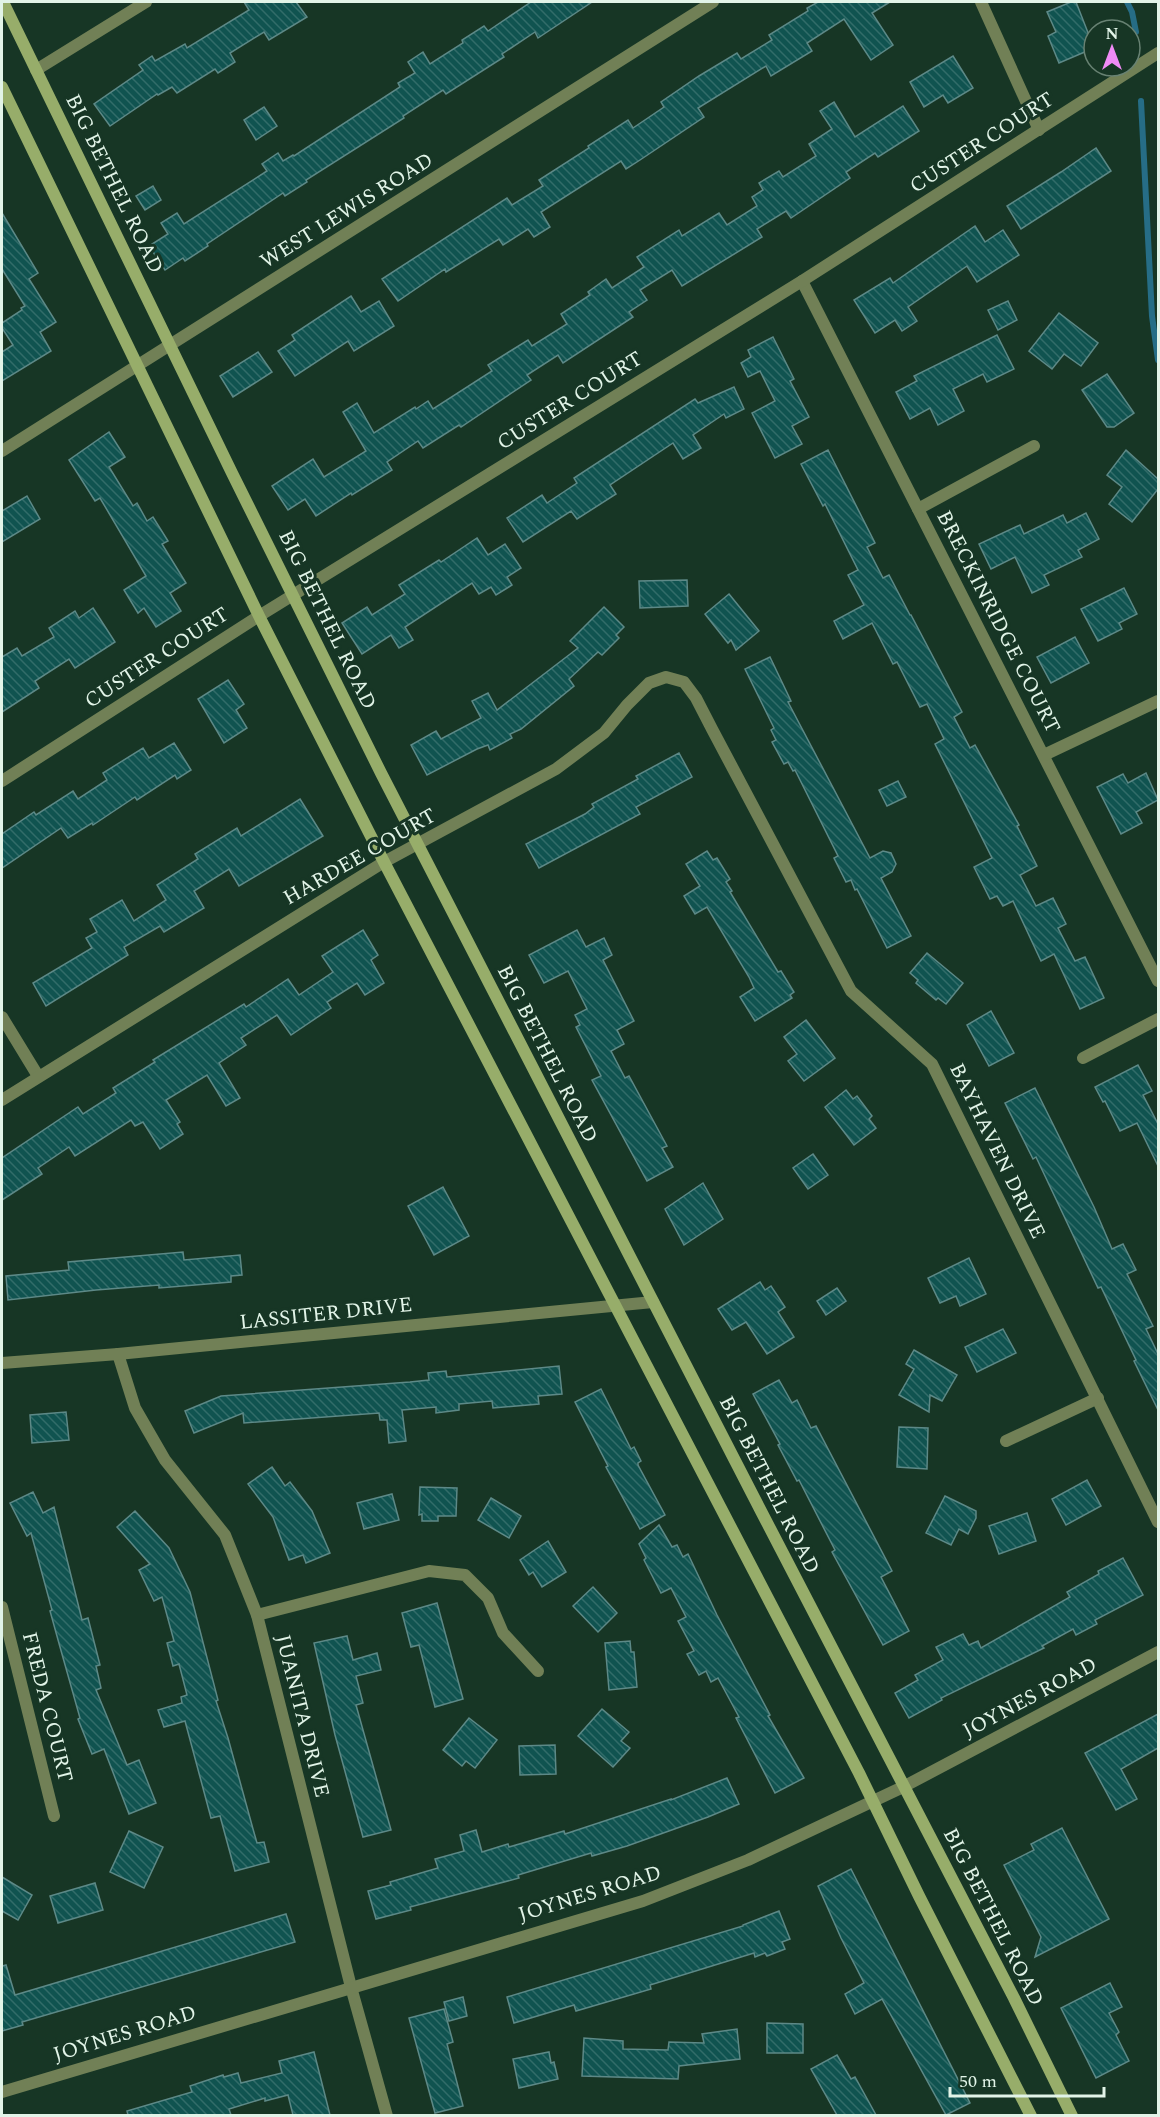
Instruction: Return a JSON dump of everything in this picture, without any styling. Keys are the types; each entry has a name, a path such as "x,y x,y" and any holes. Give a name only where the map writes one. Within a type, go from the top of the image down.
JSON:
{"main road":[{"name":"BIG BETHEL ROAD","path":"3,2 292,595 417,844 1019,2008 1072,2115"},
{"path":"2,90 259,616 384,862 873,1801 919,1896 1032,2115"}],"street":[{"path":"36,70 146,2"},
{"name":"WEST LEWIS ROAD","path":"2,451 714,2"},
{"path":"981,2 1039,130"},
{"name":"CUSTER COURT","path":"2,781 292,595 802,281 1158,53"},
{"name":"BRECKINRIDGE COURT","path":"802,281 1158,981"},
{"path":"918,509 1034,446"},
{"name":"HARDEE COURT","path":"2,1100 384,862 556,769 604,733 649,683 666,676 684,682 696,698 712,729"},
{"path":"1044,755 1158,701"},
{"name":"BAYHAVEN DRIVE","path":"712,729 851,991 932,1064 1158,1522"},
{"path":"2,1017 38,1076"},
{"path":"1083,1058 1158,1019"},
{"name":"LASSITER DRIVE","path":"2,1363 118,1354 653,1302"},
{"name":"JUANITA DRIVE","path":"118,1354 135,1408 165,1460 225,1535 257,1615 351,1987 387,2115"},
{"path":"1006,1442 1098,1398"},
{"path":"257,1615 429,1570 465,1575 488,1598 504,1633 538,1671"},
{"name":"FREDA COURT","path":"2,1607 54,1816"},
{"name":"JOYNES ROAD","path":"2,2092 643,1901 748,1860 903,1787 1158,1652"}],"building":[{"path":"244,2 296,2 307,17 269,40 264,32 230,53 235,62 218,73 215,69 177,93 172,87 157,94 110,126 94,104 143,70 139,65 152,56 155,61 185,44 187,48 249,10"},
{"path":"531,2 592,2 538,38 535,32 502,54 504,57 446,94 443,90 403,116 404,118 306,180 307,182 285,196 283,193 185,261 183,258 165,270 149,246 168,234 161,223 177,213 184,224 267,171 262,164 278,153 283,161 294,156 400,87 398,83 415,73 408,62 423,52 430,64 463,43 462,40 484,26 488,31"},
{"path":"818,2 890,2 872,13 893,45 871,60 844,19 807,43 812,51 771,76 766,66 698,108 704,117 640,160 626,169 621,161 541,212 550,227 534,237 528,229 503,245 499,239 446,272 445,269 398,301 382,279 507,198 512,205 543,186 539,180 589,148 588,146 628,120 633,128 664,107 661,102 699,76 737,53 741,59 772,40 769,35 808,11 807,8"},
{"path":"1076,2 1082,18 1082,53 1059,63 1048,36 1056,32 1047,12"},
{"path":"953,56 973,88 948,103 943,95 924,107 910,82"},
{"path":"834,102 855,137 903,106 919,131 878,157 875,153 846,172 850,178 791,218 786,211 757,229 762,237 682,286 672,270 640,290 647,300 629,312 633,317 563,363 558,355 527,375 531,380 461,427 459,425 423,448 418,441 387,462 392,470 352,495 351,493 316,516 305,499 288,510 272,486 313,459 324,477 366,451 343,412 357,403 374,433 428,401 433,409 492,371 488,365 528,340 532,346 567,324 561,314 590,295 588,292 606,279 612,288 644,267 637,257 679,230 682,236 719,213 727,225 757,206 752,197 763,190 759,183 779,171 783,177 816,156 809,144 832,129 820,111"},
{"path":"264,107 277,126 256,140 244,120"},
{"path":"1096,148 1111,171 1021,229 1007,206"},
{"path":"153,186 161,200 145,210 136,196"},
{"path":"2,213 38,273 29,279 56,322 40,332 51,351 2,381 2,352 13,345 2,328 2,323 25,306 2,269"},
{"path":"975,226 985,242 1003,230 1019,255 977,282 967,266 908,307 917,321 902,331 895,320 875,333 854,300 890,278 893,283"},
{"path":"351,296 361,312 379,301 394,326 354,351 348,341 295,376 278,351 295,340 292,335"},
{"path":"1008,301 1017,320 998,330 988,310"},
{"path":"1059,313 1098,343 1081,366 1064,354 1052,369 1029,351"},
{"path":"997,335 1014,369 987,382 983,374 953,389 964,411 938,425 930,408 910,419 896,392 917,381 914,376"},
{"path":"773,337 794,379 790,381 809,417 792,426 802,444 775,458 752,413 775,401 760,371 748,377 741,363 751,357 748,350"},
{"path":"258,352 272,372 233,397 220,376"},
{"path":"1107,374 1134,413 1114,427 1107,427 1082,390"},
{"path":"734,387 744,409 726,418 724,414 693,435 701,448 683,459 673,443 610,485 616,494 577,519 571,511 523,542 507,518 542,495 547,503 577,483 574,478 695,399 698,403"},
{"path":"109,432 125,457 109,467 133,506 137,503 147,521 153,517 168,541 162,544 186,583 170,593 181,611 156,627 144,608 138,613 124,590 146,576 100,498 95,501 69,460"},
{"path":"828,450 875,543 867,547 883,578 889,575 962,712 954,717 970,748 975,745 1019,825 1017,826 1037,866 1020,875 1036,906 1053,898 1066,924 1058,928 1075,961 1085,957 1104,998 1080,1009 1054,954 1041,961 1013,901 1003,906 997,896 990,899 974,867 992,858 935,744 944,739 927,704 920,707 897,662 893,664 872,623 843,639 834,621 864,605 848,575 858,570 825,504 823,506 801,464"},
{"path":"1126,450 1158,479 1158,489 1132,522 1109,504 1122,487 1107,475"},
{"path":"27,496 40,519 2,542 2,511"},
{"path":"1086,513 1099,539 1078,550 1082,557 1044,575 1049,585 1032,593 1015,557 991,569 979,544 1020,525 1024,534 1063,515 1067,523"},
{"path":"477,538 488,555 505,544 521,568 507,577 512,585 496,595 491,587 479,594 472,583 405,627 413,640 399,648 391,635 362,654 342,623 367,607 372,615 405,594 399,585 439,560 441,562"},
{"path":"687,580 688,606 640,608 639,581"},
{"path":"1124,588 1137,614 1119,623 1122,629 1098,641 1081,609"},
{"path":"729,594 759,631 736,650 731,640 728,643 705,614"},
{"path":"604,607 624,627 616,635 619,638 602,655 598,652 569,679 574,686 521,729 510,734 512,738 490,750 488,745 477,749 427,775 411,745 436,731 441,739 481,718 472,701 488,693 497,710 578,648 570,641"},
{"path":"93,608 115,642 75,668 69,659 35,681 39,688 2,712 2,657 17,648 22,656 54,637 49,628 75,611 79,618"},
{"path":"1075,637 1089,663 1051,683 1037,657"},
{"path":"770,657 791,701 788,702 870,858 883,851 891,853 896,864 892,872 881,878 911,936 887,948 857,889 855,890 851,880 846,882 834,858 838,856 795,770 793,771 788,762 784,764 772,742 776,740 771,730 774,728 745,669"},
{"path":"228,680 244,704 236,710 247,728 224,743 198,699"},
{"path":"174,743 191,770 177,779 175,775 137,800 135,797 93,825 92,823 68,838 61,828 2,868 2,834 34,812 36,815 73,791 78,799 107,780 103,773 143,748 149,758"},
{"path":"679,753 692,777 636,807 640,814 539,868 526,844 585,814 594,807 592,804 638,779 636,776"},
{"path":"1146,773 1158,800 1136,812 1142,823 1121,834 1097,787 1123,774 1128,783"},
{"path":"898,781 906,797 887,806 879,790"},
{"path":"300,799 323,836 239,886 229,869 194,891 204,908 164,932 160,926 124,947 128,955 46,1006 33,983 92,948 86,938 97,932 90,919 122,900 134,921 166,900 157,885 198,859 195,854 237,828 241,836"},
{"path":"707,851 713,860 717,858 730,879 726,882 732,891 730,892 778,972 781,971 794,992 790,995 792,998 755,1021 740,997 754,988 749,977 707,907 695,914 684,896 700,886 686,864"},
{"path":"363,930 378,955 371,960 384,983 365,995 357,983 327,1002 331,1008 291,1035 277,1015 241,1038 246,1045 219,1063 240,1098 226,1106 207,1075 166,1100 180,1122 177,1124 183,1134 160,1149 143,1122 135,1126 131,1120 75,1156 69,1147 38,1168 42,1174 2,1200 2,1158 78,1107 83,1114 116,1093 113,1088 155,1062 153,1060 244,1004 246,1007 288,979 299,995 333,972 322,956"},
{"path":"577,930 586,947 604,938 612,955 603,960 634,1021 617,1030 624,1044 611,1051 625,1078 629,1076 667,1146 662,1148 673,1167 647,1181 592,1080 601,1076 576,1027 580,1025 575,1015 587,1009 568,971 544,983 529,955"},
{"path":"927,953 963,983 946,1004 938,998 936,1000 916,983 918,980 910,973"},
{"path":"991,1011 1014,1053 989,1066 967,1025"},
{"path":"806,1020 835,1058 804,1081 788,1061 797,1054 784,1037"},
{"path":"1138,1065 1152,1091 1143,1095 1158,1124 1158,1166 1137,1123 1120,1131 1095,1087"},
{"path":"1035,1088 1094,1207 1112,1249 1123,1244 1136,1270 1127,1274 1153,1326 1146,1329 1158,1354 1158,1410 1101,1287 1098,1288 1036,1157 1033,1159 1005,1103"},
{"path":"846,1090 853,1099 857,1096 872,1116 869,1119 876,1128 854,1145 825,1107"},
{"path":"813,1154 828,1175 808,1189 793,1168"},
{"path":"703,1183 723,1219 684,1245 665,1209"},
{"path":"443,1187 469,1236 434,1255 408,1206"},
{"path":"183,1252 184,1260 240,1255 242,1275 231,1276 231,1282 96,1290 8,1300 6,1276 69,1270 68,1262"},
{"path":"969,1258 986,1294 960,1306 956,1296 940,1303 928,1278"},
{"path":"760,1282 765,1290 771,1286 785,1307 778,1312 794,1337 767,1354 746,1322 732,1330 718,1309"},
{"path":"837,1288 846,1301 826,1315 817,1301"},
{"path":"1003,1329 1016,1353 977,1372 965,1347"},
{"path":"914,1350 957,1375 942,1401 930,1395 929,1412 899,1395 914,1369 906,1364"},
{"path":"559,1366 562,1394 538,1396 539,1404 493,1408 492,1401 459,1404 459,1410 436,1413 436,1407 402,1410 406,1441 389,1443 387,1420 380,1420 379,1413 244,1423 243,1413 194,1433 185,1411 221,1396 429,1380 428,1373 446,1371 447,1377"},
{"path":"779,1380 792,1403 797,1400 811,1428 816,1426 892,1571 881,1577 909,1631 883,1645 832,1552 835,1550 753,1394"},
{"path":"601,1389 631,1449 634,1447 641,1461 638,1465 665,1515 640,1529 606,1467 608,1466 575,1402"},
{"path":"66,1412 69,1440 32,1443 30,1415"},
{"path":"899,1427 928,1428 927,1469 897,1467"},
{"path":"272,1467 285,1486 290,1482 312,1511 330,1553 306,1563 303,1555 289,1560 273,1517 248,1484"},
{"path":"1087,1480 1101,1506 1066,1525 1052,1499"},
{"path":"420,1487 457,1488 456,1516 438,1516 438,1521 422,1521 422,1514 419,1515"},
{"path":"33,1492 43,1513 54,1507 82,1620 88,1618 100,1665 96,1666 101,1688 96,1690 127,1765 139,1760 156,1803 129,1814 104,1749 92,1754 78,1719 80,1718 31,1533 27,1536 10,1503"},
{"path":"392,1494 399,1520 364,1529 357,1503"},
{"path":"945,1496 976,1511 976,1518 968,1534 959,1529 951,1545 926,1533"},
{"path":"491,1498 521,1516 509,1538 478,1520"},
{"path":"135,1511 169,1548 190,1592 218,1700 216,1701 257,1843 264,1842 269,1862 235,1871 220,1816 211,1818 185,1721 164,1727 158,1710 182,1703 181,1697 187,1695 179,1664 173,1666 167,1643 174,1641 162,1597 154,1601 139,1570 150,1564 117,1527"},
{"path":"1027,1513 1036,1541 999,1554 989,1526"},
{"path":"659,1525 672,1547 677,1545 683,1557 688,1554 717,1615 770,1715 768,1716 804,1778 775,1793 718,1678 711,1682 706,1671 699,1675 687,1654 694,1651 678,1621 686,1617 671,1588 661,1593 644,1560 646,1558 639,1544"},
{"path":"548,1541 566,1572 542,1587 533,1572 529,1575 520,1560"},
{"path":"1123,1558 1143,1595 1095,1620 1097,1624 1076,1635 1073,1629 1042,1646 1044,1648 941,1698 942,1700 909,1718 895,1693 918,1680 915,1675 943,1660 936,1647 963,1634 969,1645 978,1641 981,1648 1070,1597 1067,1592 1099,1574 1098,1571"},
{"path":"593,1587 617,1613 598,1632 573,1606"},
{"path":"437,1603 463,1699 435,1707 419,1645 411,1647 402,1613"},
{"path":"347,1636 353,1660 377,1653 381,1670 356,1676 363,1703 356,1705 391,1830 363,1837 335,1735 314,1643"},
{"path":"630,1641 631,1652 634,1652 637,1687 609,1690 605,1643"},
{"path":"602,1709 629,1732 621,1741 630,1748 613,1767 578,1736"},
{"path":"1158,1714 1158,1748 1121,1769 1137,1799 1116,1810 1085,1753"},
{"path":"469,1718 497,1740 475,1768 466,1761 462,1766 443,1750"},
{"path":"555,1745 556,1774 520,1775 519,1746"},
{"path":"727,1778 739,1804 708,1817 627,1846 592,1856 591,1853 518,1875 519,1878 410,1907 411,1910 376,1919 368,1891 438,1868 435,1859 464,1851 460,1835 476,1830 482,1852 508,1844 509,1847 564,1831 565,1834 671,1800"},
{"path":"1062,1828 1109,1919 1035,1957 1041,1937 1004,1865 1034,1850 1031,1844"},
{"path":"129,1831 163,1847 144,1888 110,1872"},
{"path":"851,1869 970,2103 946,2115 882,1999 855,2014 845,1994 864,1983 818,1886"},
{"path":"2,1877 32,1895 18,1920 2,1911"},
{"path":"95,1883 103,1910 58,1923 50,1896"},
{"path":"779,1911 790,1939 782,1942 785,1949 767,1956 765,1953 755,1957 754,1953 650,1985 651,1989 576,2011 574,2005 514,2023 507,1997 743,1926"},
{"path":"286,1914 295,1942 22,2022 23,2025 2,2031 2,1966 6,1965 15,1995"},
{"path":"1110,1983 1122,2007 1109,2013 1119,2032 1116,2035 1129,2061 1096,2078 1061,2008"},
{"path":"463,1997 467,2016 449,2021 444,2002"},
{"path":"444,2009 453,2042 447,2044 463,2106 435,2113 409,2018"},
{"path":"767,2023 803,2024 803,2053 767,2053"},
{"path":"737,2029 740,2059 679,2066 678,2079 582,2076 584,2038 623,2041 623,2049 668,2050 669,2042 704,2043 702,2034"},
{"path":"314,2052 330,2115 293,2115 288,2095 265,2101 265,2098 229,2109 231,2115 128,2115 127,2111 192,2092 190,2086 223,2075 224,2077 238,2073 241,2083 282,2073 279,2061"},
{"path":"549,2052 558,2079 519,2088 513,2059"},
{"path":"837,2055 851,2079 855,2077 876,2115 837,2115 811,2069"}],"waterway":[{"path":"1127,2 1133,18"},
{"path":"1141,101 1152,316 1158,360"}]}
